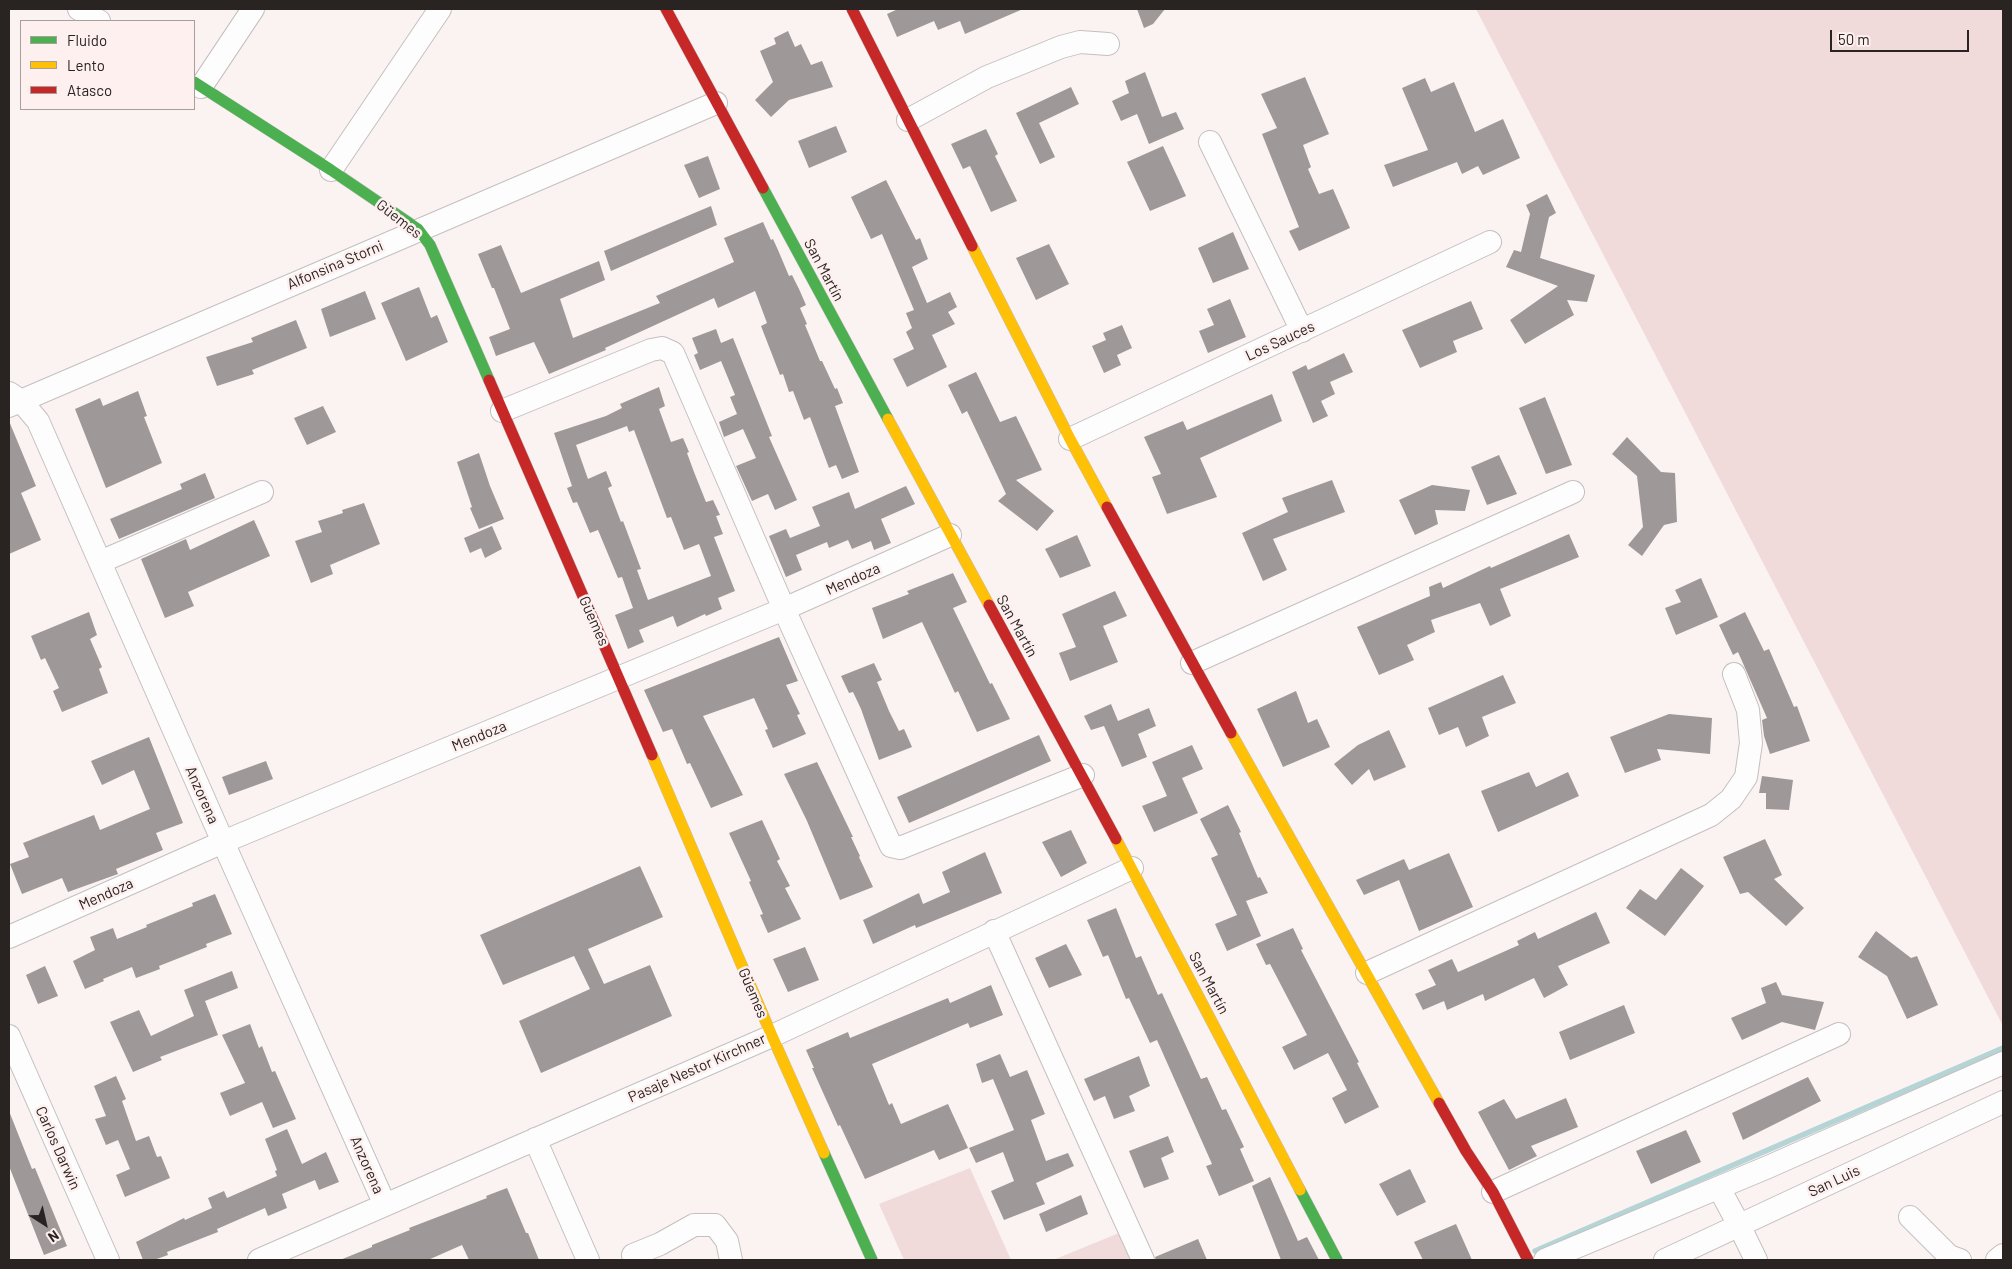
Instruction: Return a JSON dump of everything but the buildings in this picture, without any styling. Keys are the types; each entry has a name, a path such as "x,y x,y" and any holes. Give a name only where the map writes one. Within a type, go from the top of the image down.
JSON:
{"street":[{"path":"79,9 97,20"},
{"path":"198,85 253,9"},
{"path":"331,170 440,9"},
{"name":"San Martín","path":"666,9 950,535 1083,775 1337,1260"},
{"path":"852,9 1070,439 1192,663 1466,1151 1493,1192 1528,1260"},
{"path":"908,120 987,77 1061,47 1080,42 1108,44"},
{"name":"Güemes","path":"198,85 331,170 418,229 430,245 619,678 772,1036 872,1260"},
{"name":"Alfonsina Storni","path":"13,400 716,102"},
{"path":"1210,142 1302,331"},
{"name":"Los Sauces","path":"1070,439 1490,242"},
{"path":"502,412 651,350 662,348 673,353 784,609 890,846 900,848 1083,775"},
{"name":"Anzorena","path":"13,400 38,421 385,1205"},
{"path":"100,562 262,492"},
{"path":"1192,663 1573,492"},
{"name":"Mendoza","path":"9,937 223,842 784,609 950,535"},
{"path":"1367,973 1711,815 1731,799 1746,777 1751,743 1748,710 1734,674"},
{"name":"Pasaje Nestor Kirchner","path":"259,1260 772,1036 1132,868"},
{"path":"994,931 1143,1260"},
{"path":"1493,1192 1839,1034"},
{"name":"Carlos Darwin","path":"9,1036 108,1260"},
{"path":"1546,1260 1768,1168 2003,1063"},
{"name":"San Luis","path":"1665,1260 2003,1102"},
{"path":"535,1139 588,1260"},
{"path":"1719,1188 1756,1260"},
{"path":"1910,1217 1949,1256 1960,1260"},
{"path":"633,1255 660,1244 694,1226 715,1225 727,1241 732,1260"},
{"path":"1997,1260 2003,1255"}],"shaded area":[{"path":"1476,9 2003,9 2003,1026"},
{"path":"970,1168 1011,1260 904,1260 879,1204"},
{"path":"1119,1233 1130,1260 1053,1260"}],"waterway":[{"path":"1535,1251 2003,1048"}],"traffic: fast":[{"path":"195,83 331,170 418,229 430,245 489,380"},
{"path":"763,188 888,419"},
{"path":"824,1153 872,1260"},
{"path":"1300,1190 1337,1260"}],"traffic: slow":[{"path":"972,246 1070,439 1107,507"},
{"path":"888,419 989,605"},
{"path":"1231,733 1439,1103"},
{"path":"652,755 824,1153"},
{"path":"1116,839 1300,1190"}],"traffic: jam":[{"path":"666,9 763,188"},
{"path":"852,9 972,246"},
{"path":"489,380 652,755"},
{"path":"1107,507 1231,733"},
{"path":"989,605 1116,839"},
{"path":"1439,1103 1466,1151 1493,1192 1528,1260"}]}
